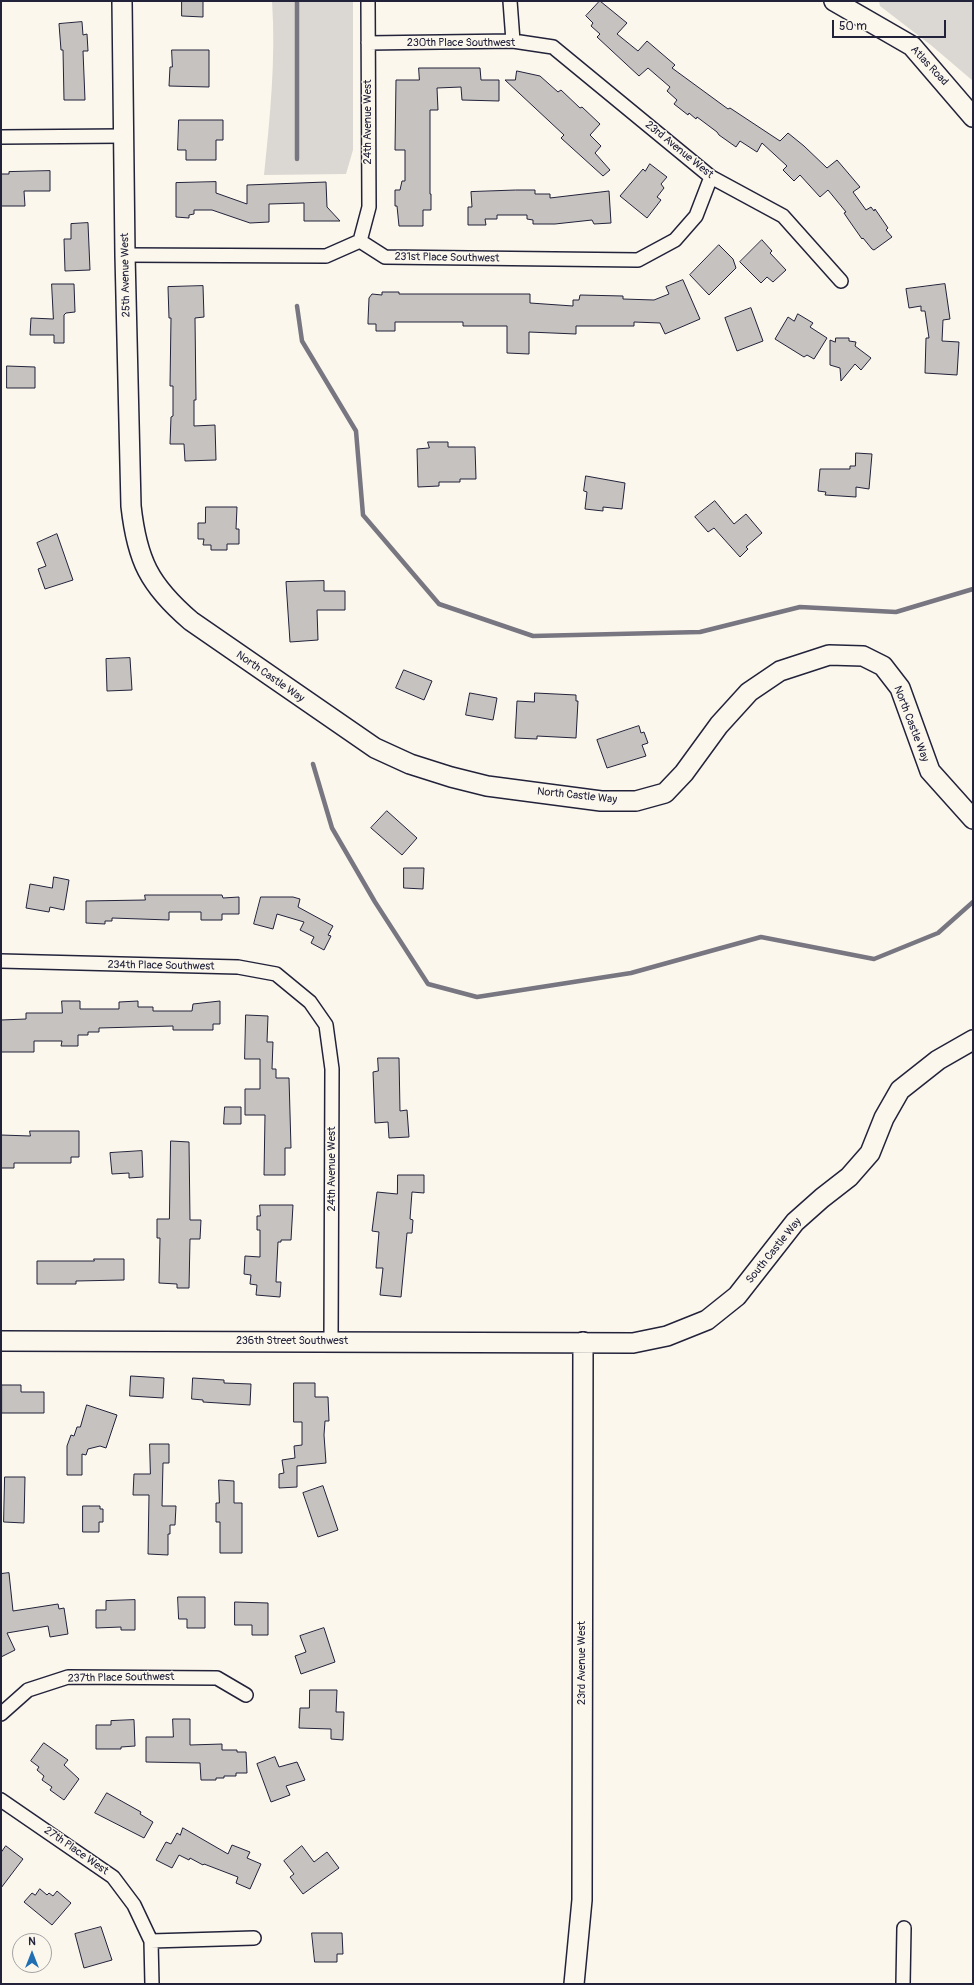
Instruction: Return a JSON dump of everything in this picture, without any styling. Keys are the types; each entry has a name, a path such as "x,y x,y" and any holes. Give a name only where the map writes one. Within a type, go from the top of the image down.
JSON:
{"street":[{"name":"25th Avenue West","path":"122,1 122,136 131,506 139,549"},
{"name":"24th Avenue West","path":"360,241 368,207 368,1"},
{"path":"510,1 513,41"},
{"name":"Atlas Road","path":"834,1 912,46 973,117"},
{"name":"230th Place Southwest","path":"368,44 513,41 553,47"},
{"name":"23rd Avenue West","path":"553,47 711,177 783,216 841,281"},
{"path":"1,137 122,136"},
{"name":"231st Place Southwest","path":"360,241 385,257 638,260 675,240 696,216 711,177"},
{"path":"125,255 326,256 360,241"},
{"name":"North Castle Way","path":"139,549 145,567 156,587 170,603 191,621 374,748 410,764 451,778 487,786 601,801 636,801 665,793 684,773 719,725 749,692 780,671 829,655 863,656 883,666 900,688 930,771 973,818"},
{"name":"234th Place Southwest","path":"1,961 238,967 276,974 310,1002"},
{"name":"24th Avenue West","path":"310,1002 326,1025 332,1069 331,1341"},
{"name":"South Castle Way","path":"583,1342 633,1343 666,1336 707,1320 737,1296 795,1222 849,1177 870,1153 884,1118 900,1090 938,1060 973,1040"},
{"name":"236th Street Southwest","path":"1,1341 583,1342"},
{"name":"23rd Avenue West","path":"574,1984 582,1900 583,1342"},
{"name":"237th Place Southwest","path":"1,1714 28,1690 68,1677 217,1678 246,1695"},
{"name":"27th Place West","path":"1,1800 113,1877 134,1905 150,1941 152,1984"},
{"path":"903,1984 904,1928"},
{"path":"150,1941 254,1938"}],"shaded area":[{"path":"272,1 353,1 353,150 346,174 264,175 273,66"},
{"path":"879,1 973,1 973,81 932,46 880,6"}],"building":[{"path":"182,1 203,1 203,17 182,16"},
{"path":"600,1 627,23 617,34 638,51 647,41 675,65 672,68 728,109 730,108 780,141 788,133 827,168 837,160 860,187 853,192 866,210 871,207 874,211 875,209 888,228 886,230 892,237 874,250 872,249 863,238 862,239 844,213 846,212 828,190 820,197 800,175 794,181 783,170 787,166 762,143 757,152 740,141 736,147 697,117 696,119 689,113 688,115 674,104 677,100 667,91 670,87 648,68 639,76 597,37 600,34 591,26 593,23 586,16"},
{"path":"82,22 83,35 87,34 88,51 83,51 85,100 64,100 63,50 61,50 59,24"},
{"path":"172,50 209,50 209,87 169,86 170,67 172,67"},
{"path":"419,68 480,68 481,80 499,80 499,101 462,100 461,87 437,88 438,110 430,110 431,210 423,210 423,226 399,226 397,206 395,206 395,190 400,190 402,181 405,181 405,150 395,150 396,80 419,80"},
{"path":"517,71 540,76 558,92 561,90 600,124 590,135 601,146 595,153 610,170 603,176 561,138 564,135 505,80 515,80"},
{"path":"179,120 223,120 223,140 216,140 216,160 186,160 186,150 178,150"},
{"path":"650,164 667,177 661,184 664,188 657,197 661,200 647,218 620,196 643,169 645,171"},
{"path":"50,171 50,191 24,191 25,206 1,206 1,174 9,174 9,172"},
{"path":"216,182 216,193 247,204 247,185 326,182 327,207 340,221 304,221 304,203 269,204 269,222 250,223 212,210 194,210 194,214 189,215 189,218 176,217 176,183"},
{"path":"535,190 535,194 550,194 550,198 609,191 611,223 594,224 592,220 555,224 533,224 533,220 527,219 527,215 497,215 497,219 485,219 486,225 468,225 468,207 472,207 471,192"},
{"path":"88,223 90,270 65,271 64,239 71,239 71,224"},
{"path":"762,240 772,251 770,253 786,270 773,282 767,277 761,283 740,262"},
{"path":"719,245 733,259 736,268 709,295 690,275"},
{"path":"683,280 700,319 665,334 660,323 634,322 634,326 576,326 576,334 529,332 529,354 507,353 507,326 463,326 463,322 395,322 395,331 376,331 376,324 368,324 369,298 372,294 382,295 382,292 399,292 399,294 530,294 530,303 573,306 573,300 579,300 580,295 623,296 623,299 654,300 669,294 666,287"},
{"path":"52,284 74,284 75,312 66,313 64,315 64,343 54,343 54,335 30,335 31,318 53,319"},
{"path":"945,284 950,319 943,320 942,341 959,342 957,375 925,373 926,338 929,338 925,311 921,311 921,306 909,308 906,289"},
{"path":"203,286 204,317 195,318 196,400 194,400 194,426 215,425 216,460 185,461 184,444 170,444 171,417 173,416 173,386 170,386 171,318 169,318 168,287"},
{"path":"751,308 763,341 737,351 725,318"},
{"path":"798,314 813,323 810,327 827,338 814,359 807,355 804,357 775,339 788,317 794,321"},
{"path":"836,338 849,338 849,341 856,342 855,346 871,358 861,370 855,364 841,381 840,368 830,365 830,340 835,342"},
{"path":"7,366 35,367 35,388 7,388"},
{"path":"428,442 448,442 448,447 475,447 476,479 460,479 460,482 439,482 439,486 418,487 417,449 429,448"},
{"path":"856,453 872,454 869,489 856,487 856,497 825,495 826,492 818,491 820,469 850,469 850,466 855,466"},
{"path":"586,476 625,483 622,509 603,507 603,511 585,509 587,492 584,491"},
{"path":"715,501 734,524 746,514 762,533 746,547 748,549 740,557 714,528 708,532 695,517"},
{"path":"206,507 237,507 236,529 239,529 239,544 227,544 227,550 211,550 211,545 203,545 204,539 198,539 198,523 205,523"},
{"path":"57,534 73,580 45,589 38,569 46,566 37,543"},
{"path":"324,581 324,591 345,591 345,610 317,610 318,640 290,642 286,582"},
{"path":"130,658 132,690 107,691 106,659"},
{"path":"404,670 432,681 424,700 396,688"},
{"path":"470,693 497,698 493,720 466,715"},
{"path":"535,693 576,695 576,701 578,701 576,738 537,736 537,739 515,738 517,701 534,702"},
{"path":"639,726 641,733 644,732 648,743 642,745 646,756 607,768 597,740"},
{"path":"387,811 417,838 402,855 371,828"},
{"path":"404,868 424,868 423,889 404,888"},
{"path":"54,877 69,880 64,910 50,907 49,912 26,908 30,884 52,888"},
{"path":"145,895 222,895 223,898 239,897 239,914 222,914 222,920 201,920 201,912 169,912 169,920 112,918 112,921 105,921 105,924 86,923 86,901 145,900"},
{"path":"261,897 293,897 300,899 298,907 333,926 328,935 331,936 324,950 311,943 314,937 300,930 304,922 277,914 273,929 254,924"},
{"path":"62,1001 80,1001 80,1009 119,1009 119,1002 138,1001 138,1007 153,1007 153,1011 192,1011 193,1004 220,1001 220,1024 213,1024 213,1030 173,1030 173,1026 99,1028 99,1032 88,1032 88,1035 78,1035 78,1046 61,1046 62,1041 34,1041 34,1052 1,1052 1,1020 26,1019 26,1013 62,1013"},
{"path":"246,1015 268,1016 267,1042 273,1042 272,1069 276,1069 276,1078 289,1078 291,1148 285,1148 285,1175 264,1175 265,1115 245,1115 245,1089 260,1089 260,1059 245,1059"},
{"path":"378,1058 399,1058 400,1111 407,1110 409,1137 389,1138 388,1122 375,1123 373,1072 378,1071"},
{"path":"225,1107 241,1107 241,1124 224,1124"},
{"path":"30,1131 79,1131 79,1157 71,1157 71,1163 14,1163 14,1168 1,1168 1,1135 30,1136"},
{"path":"171,1141 189,1142 190,1220 201,1220 200,1239 190,1239 189,1288 177,1288 177,1284 159,1283 160,1238 157,1238 157,1219 169,1219"},
{"path":"142,1151 143,1177 129,1178 129,1173 112,1174 110,1153"},
{"path":"398,1175 424,1175 424,1193 412,1192 410,1219 413,1220 412,1233 407,1233 401,1297 380,1295 383,1268 376,1268 379,1232 372,1231 377,1192 397,1194"},
{"path":"260,1205 293,1205 291,1240 281,1240 281,1242 278,1242 276,1282 281,1282 280,1297 256,1295 257,1285 250,1284 251,1275 244,1274 245,1256 260,1257 260,1230 257,1230 257,1216 260,1216"},
{"path":"94,1259 124,1259 124,1280 76,1281 76,1284 37,1284 37,1261 94,1261"},
{"path":"131,1376 164,1378 163,1398 130,1396"},
{"path":"193,1378 224,1380 224,1383 251,1384 250,1405 203,1402 203,1400 192,1399"},
{"path":"294,1383 315,1383 315,1397 328,1397 329,1421 325,1421 324,1435 326,1463 297,1466 297,1487 279,1488 279,1474 284,1473 282,1460 295,1458 294,1446 302,1445 302,1422 294,1422"},
{"path":"2,1385 21,1385 21,1392 44,1392 44,1413 2,1413"},
{"path":"87,1405 117,1415 106,1448 100,1446 88,1449 86,1455 82,1454 82,1475 67,1475 67,1446 71,1435 74,1436 77,1427 80,1427"},
{"path":"150,1444 169,1444 169,1463 163,1463 162,1506 176,1506 175,1525 170,1525 170,1534 168,1534 168,1555 148,1554 149,1495 133,1495 134,1474 150,1474"},
{"path":"5,1477 25,1477 24,1523 4,1522"},
{"path":"219,1480 234,1481 234,1503 242,1503 242,1553 220,1553 220,1522 216,1522 216,1503 219,1503"},
{"path":"323,1486 338,1530 318,1537 303,1493"},
{"path":"83,1506 100,1506 100,1509 103,1509 103,1522 99,1522 99,1532 83,1532"},
{"path":"9,1573 13,1611 58,1604 59,1609 64,1608 68,1634 50,1637 48,1626 7,1633 15,1650 1,1657 1,1574"},
{"path":"178,1597 205,1597 205,1628 187,1628 187,1619 179,1619"},
{"path":"135,1600 135,1630 121,1630 121,1627 96,1628 96,1610 106,1610 106,1601"},
{"path":"235,1602 268,1603 268,1635 252,1635 252,1625 235,1625"},
{"path":"324,1628 335,1662 301,1674 295,1656 306,1652 300,1636"},
{"path":"310,1690 337,1690 336,1712 344,1712 343,1740 331,1739 331,1729 299,1728 300,1708 309,1708"},
{"path":"173,1719 190,1719 190,1745 222,1744 222,1750 237,1750 237,1752 246,1752 247,1773 236,1773 236,1776 224,1776 224,1778 216,1778 216,1780 201,1780 200,1763 146,1762 146,1737 173,1737"},
{"path":"134,1720 135,1746 121,1747 121,1749 96,1749 96,1725 111,1725 111,1721"},
{"path":"44,1743 68,1760 64,1765 79,1779 64,1800 50,1790 52,1787 42,1780 44,1776 37,1770 39,1767 31,1761"},
{"path":"275,1757 279,1767 297,1762 305,1780 286,1786 290,1795 271,1802 257,1764"},
{"path":"107,1793 141,1812 140,1814 153,1822 144,1838 95,1813"},
{"path":"183,1828 228,1854 232,1845 250,1852 247,1858 261,1864 250,1889 236,1883 238,1877 204,1864 203,1865 190,1858 189,1860 179,1855 172,1868 156,1860 166,1842 171,1844 177,1833 180,1835"},
{"path":"6,1846 23,1859 1,1888 1,1853"},
{"path":"302,1846 314,1862 327,1852 339,1868 303,1894 290,1877 294,1874 284,1861"},
{"path":"40,1889 47,1895 49,1893 53,1896 57,1891 71,1903 52,1925 24,1902 32,1893 35,1895"},
{"path":"101,1927 112,1960 84,1968 75,1934"},
{"path":"312,1933 342,1933 343,1954 337,1954 337,1962 315,1962"}],"waterway":[{"path":"297,1 297,159"},
{"path":"297,306 302,341 356,431 363,515 439,604 533,636 700,632 800,607 896,612 973,589"},
{"path":"313,764 332,828 375,902 428,984 477,997 631,973 761,937 874,959 938,933 973,902"}]}
